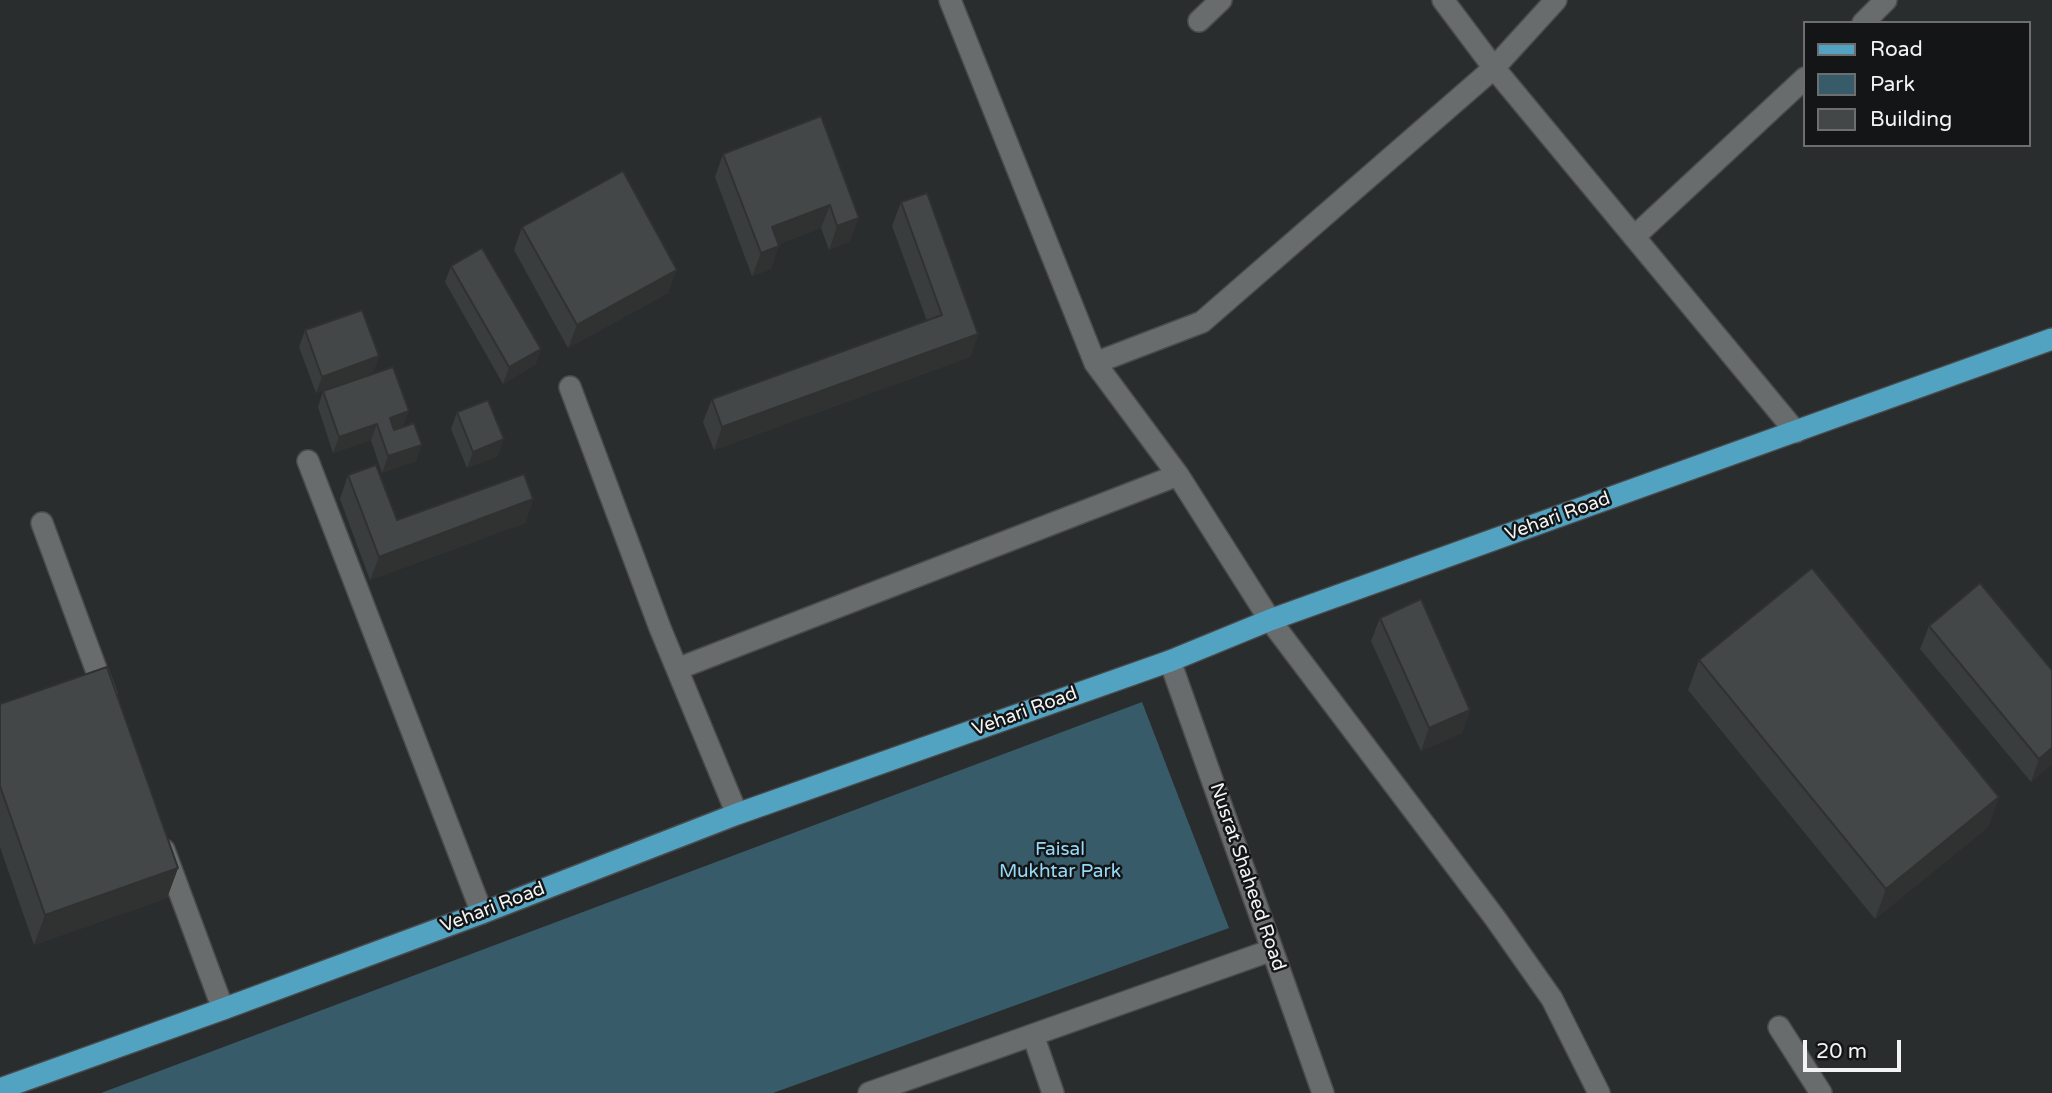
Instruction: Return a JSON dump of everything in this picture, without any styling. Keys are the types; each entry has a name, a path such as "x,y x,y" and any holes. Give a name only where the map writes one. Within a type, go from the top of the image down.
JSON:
{"main road":[{"name":"Vehari Road","path":"0,1089 482,913 737,814 1170,661 1270,620 2052,339"}],"street":[{"path":"950,0 1095,363 1178,475 1270,620 1495,918 1552,999 1599,1093"},
{"path":"1199,21 1221,0"},
{"path":"1443,0 1494,68 1796,432"},
{"path":"1095,363 1202,322 1494,68 1556,0"},
{"path":"1865,21 1886,0"},
{"path":"1634,237 1804,79"},
{"path":"570,387 677,669 737,814"},
{"path":"308,461 482,913"},
{"path":"677,669 1178,475"},
{"path":"42,523 113,715"},
{"name":"Nusrat Shaheed Road","path":"1170,661 1323,1093"},
{"path":"156,830 223,1009"},
{"path":"869,1093 1272,950"},
{"path":"1779,1027 1821,1093"},
{"path":"1032,1035 1054,1093"}],"green space":[{"name":"Faisal Mukhtar Park","path":"1142,702 1229,928 773,1093 101,1093"}],"building":[{"path":"821,116 859,218 837,226 830,205 772,227 779,246 761,253 723,154"},
{"path":"623,171 677,270 577,325 522,227"},
{"path":"927,193 978,334 722,427 712,399 942,315 901,202"},
{"path":"482,248 541,349 509,367 451,266"},
{"path":"362,310 379,356 322,377 305,330"},
{"path":"393,367 409,411 390,418 394,430 414,423 422,445 388,456 377,424 339,437 323,391"},
{"path":"488,400 504,439 473,452 457,412"},
{"path":"376,465 397,520 524,474 533,499 379,557 348,475"},
{"path":"1812,568 1999,797 1886,889 1699,660"},
{"path":"1980,583 2052,670 2052,748 2039,759 1929,626"},
{"path":"1421,599 1470,710 1429,728 1380,618"},
{"path":"107,667 178,868 45,915 0,786 0,704"}]}
